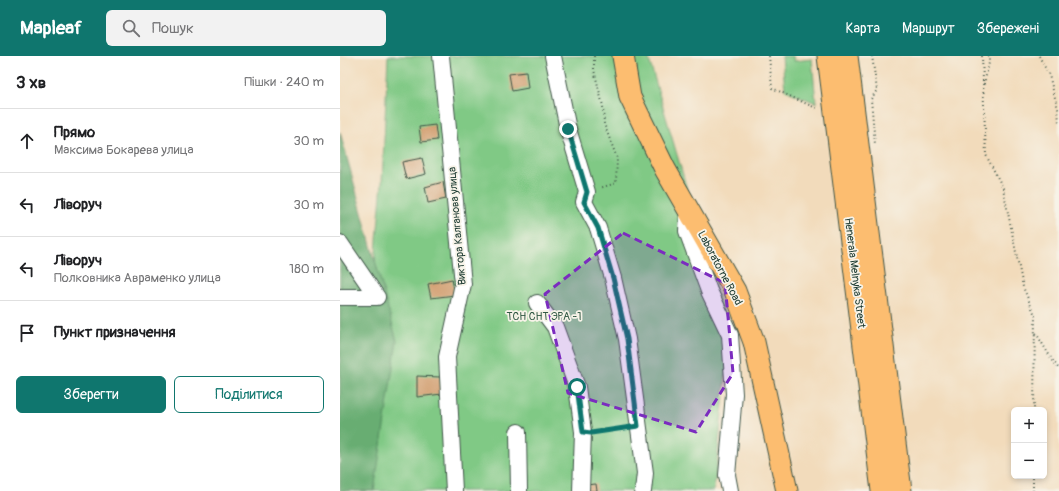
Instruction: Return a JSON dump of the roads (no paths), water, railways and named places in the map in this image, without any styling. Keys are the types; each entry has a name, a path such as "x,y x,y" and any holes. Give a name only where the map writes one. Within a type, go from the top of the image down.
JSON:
{"main road":[{"name":"Laboratorne Road","path":"623,56 630,97 665,169 735,291 754,342 787,491"},
{"name":"Henerala Melnyka Street","path":"828,56 882,491"},
{"name":"Henerala Melnyka Street","path":"847,56 901,491"}],"street":[{"name":"Виктора Калганова улица","path":"441,56 463,284 447,357 454,491"},
{"path":"553,56 568,129 587,192 584,202 598,228 613,278 627,339 645,472 643,491"},
{"path":"688,209 687,230 708,291 730,335 734,394 727,475 730,491"},
{"path":"340,243 377,297 340,298"},
{"path":"537,303 555,327 577,387 583,432 581,491"},
{"path":"518,432 519,491"}],"park label":[{"name":"ТСН СНТ ЭРА -1","path":"544,316"}]}
